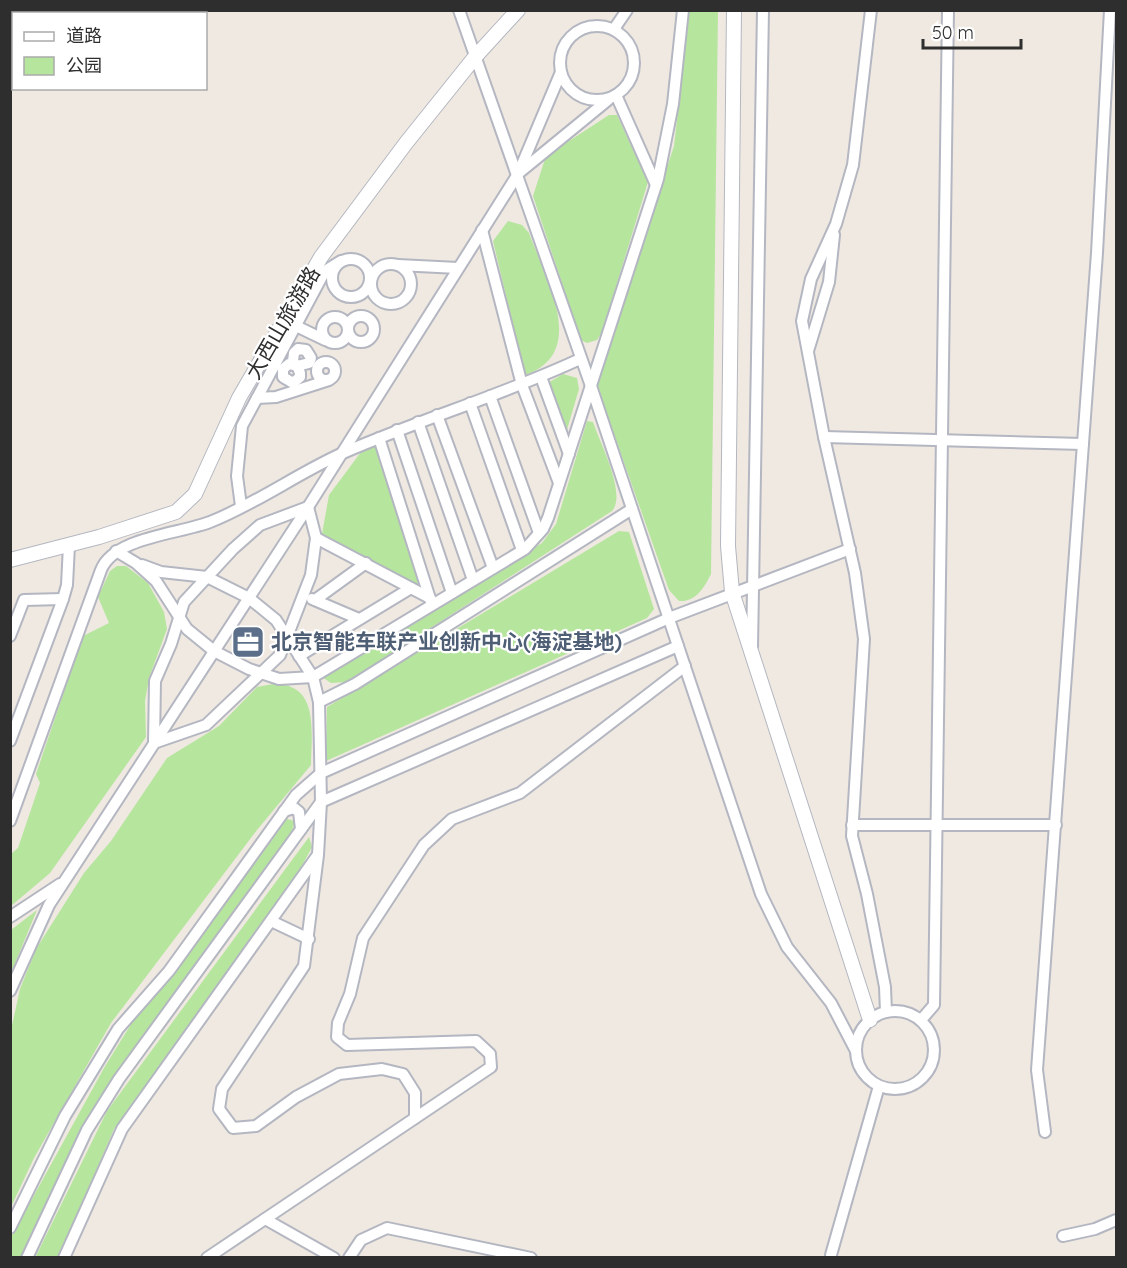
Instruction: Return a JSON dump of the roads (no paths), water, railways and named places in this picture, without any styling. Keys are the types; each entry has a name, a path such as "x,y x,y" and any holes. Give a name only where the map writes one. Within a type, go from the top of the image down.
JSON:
{"street":[{"path":"459,10 591,386 761,894 787,946 831,1003 856,1051 863,1073 879,1086 894,1090 907,1088 929,1070 934,1050 931,1034 921,1020 905,1012 886,1012 870,1020 859,1035 856,1051"},
{"name":"大西山旅游路","path":"10,560 164,516 186,505 195,494 239,398 321,257 406,143 475,57 518,10"},
{"path":"614,29 627,10"},
{"path":"116,551 136,563 156,581 187,629 214,651 259,673 279,679 313,677 431,602 452,593 522,550 539,533 548,518 656,185 673,104 683,10"},
{"path":"734,10 728,546 732,592 846,952 870,1020"},
{"path":"752,650 763,10"},
{"path":"871,10 853,165 836,224 811,279 802,321 824,437 850,549 864,639 852,836 867,894 885,987 886,1012"},
{"path":"921,1020 934,1005 948,10"},
{"path":"1045,1132 1037,1070 1083,444 1110,10"},
{"path":"10,991 49,905 308,507 518,174 561,72 563,48 574,33 591,26 603,25 614,29 624,37 635,59 629,82 518,174"},
{"path":"561,72 566,84 575,93 592,100 613,97"},
{"path":"613,97 656,185"},
{"path":"807,354 829,282 836,224"},
{"path":"482,230 522,385 559,483"},
{"path":"240,506 237,476 238,442 242,426 324,271 341,261 352,259 362,262 369,270 370,280 378,299 390,303 402,300 410,289 409,276 394,264"},
{"path":"341,261 334,269 332,281 342,295 360,295 382,266 394,264 458,268"},
{"path":"296,326 334,344 342,341 348,330 343,320 336,317 328,319 322,328 326,340"},
{"path":"10,821 104,563 116,551 210,522 340,454 418,422 522,385 580,359"},
{"path":"272,372 292,383 298,380 300,371 297,366"},
{"path":"541,377 569,454"},
{"path":"258,398 276,397 329,380"},
{"path":"490,396 539,533"},
{"path":"470,403 522,550"},
{"path":"437,415 493,568"},
{"path":"418,422 473,580"},
{"path":"397,430 452,593"},
{"path":"824,437 1083,444"},
{"path":"379,438 431,602"},
{"path":"154,743 206,724 280,655 311,575 316,538 308,507"},
{"path":"154,743 155,681 184,602 261,525 308,507"},
{"path":"319,702 356,684 632,509"},
{"path":"316,538 411,588 431,602"},
{"path":"10,741 63,599 67,585 69,545"},
{"path":"10,1228 65,1116 118,1029 169,971 296,795 321,772 669,618 732,592 850,549"},
{"path":"136,563 161,572 207,577 249,598 276,620 313,677 319,702 321,802 318,855 304,966 222,1089 219,1109 232,1128 256,1126 296,1097 339,1074 382,1069 403,1074 415,1093 415,1118"},
{"path":"315,600 366,563"},
{"path":"388,602 391,577"},
{"path":"299,656 411,588"},
{"path":"303,595 359,619"},
{"path":"10,636 24,600 63,599"},
{"path":"27,1257 87,1130 119,1078 321,802 678,646"},
{"path":"207,1257 492,1067 490,1054 476,1041 347,1045 337,1037 338,1023 350,994 363,938 424,845 452,819 520,793 685,666"},
{"path":"284,811 294,808 299,812 301,830"},
{"path":"852,825 937,823 1056,825"},
{"path":"64,1257 122,1129 318,855"},
{"path":"10,918 65,881"},
{"path":"271,921 309,939"},
{"path":"830,1257 879,1086"},
{"path":"265,1218 334,1257"},
{"path":"1063,1236 1095,1229 1116,1220"},
{"path":"350,1257 362,1240 387,1228 531,1257"}],"place":[{"name":"北京智能车联产业创新中心(海淀基地)","path":"248,642"}]}
